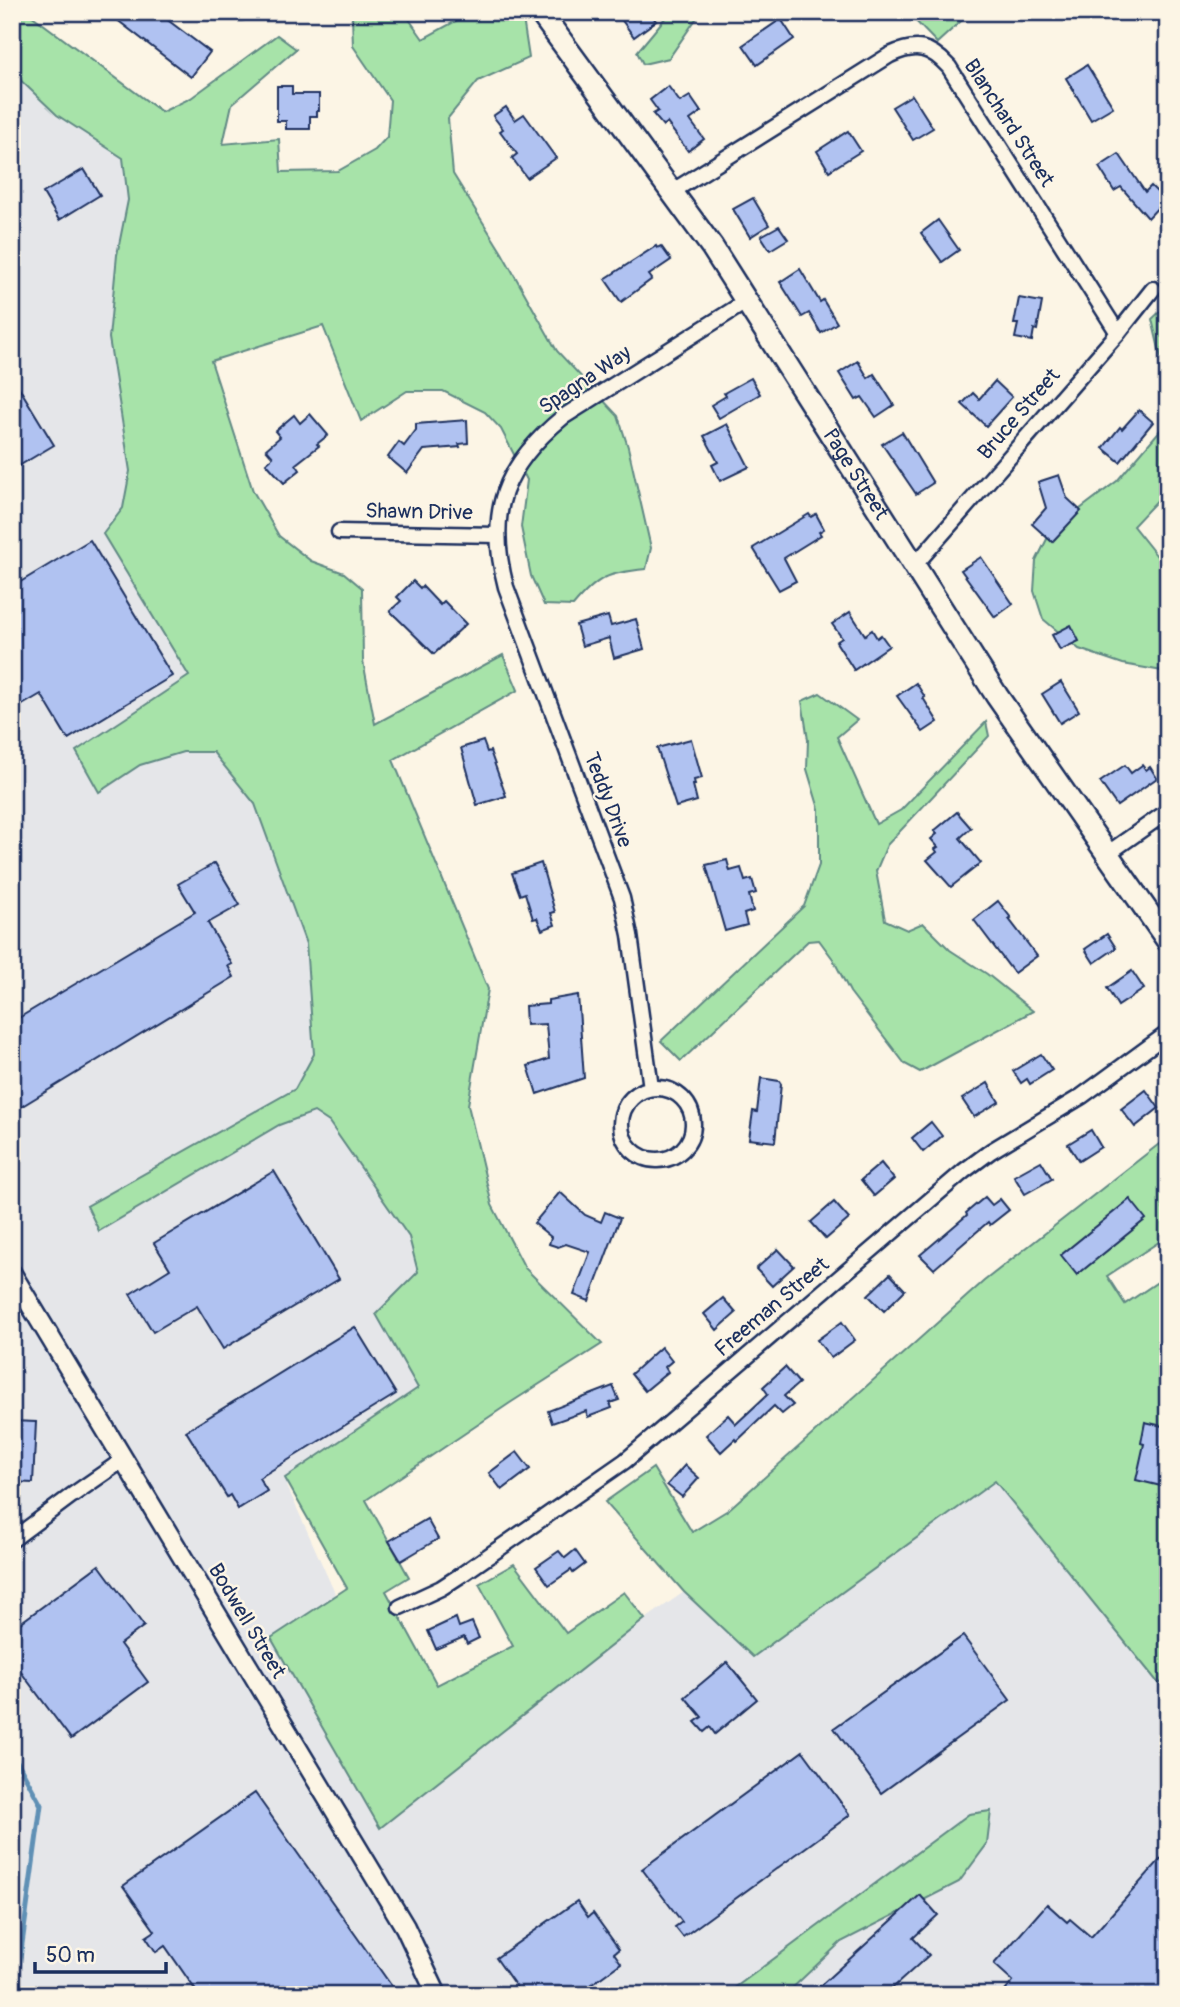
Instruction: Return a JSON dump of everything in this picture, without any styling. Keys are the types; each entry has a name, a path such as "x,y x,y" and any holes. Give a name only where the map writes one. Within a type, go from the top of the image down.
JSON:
{"main road":[{"name":"Page Street","path":"540,12 673,191 747,301 998,696 1168,941"}],"street":[{"path":"235,12 242,12"},
{"name":"Blanchard Street","path":"673,191 890,55 908,48 930,50 949,66 1118,332"},
{"name":"Bruce Street","path":"915,565 1153,289"},
{"name":"Spagna Way","path":"497,535 500,506 507,485 518,463 538,438 563,417 747,301"},
{"name":"Shawn Drive","path":"339,532 497,535"},
{"name":"Teddy Drive","path":"497,535 499,562 506,587 622,898 630,935 651,1088"},
{"path":"1107,854 1168,811"},
{"name":"Freeman Street","path":"400,1607 441,1588 614,1469 964,1171 991,1151 1082,1096 1168,1033"},
{"path":"651,1088 675,1092 691,1111 693,1121 692,1133 680,1152 660,1160 648,1159 629,1146 621,1123 629,1100 651,1088"},
{"name":"Bodwell Street","path":"12,1274 405,1927 437,1995"},
{"path":"12,1540 123,1461"}],"shaded area":[{"path":"12,12 16,12 166,116 138,354 481,1378 287,1486 342,1609 427,1772 684,1592 754,1656 995,1480 1158,1683 1168,1677 1168,1995 12,1995"}],"green space":[{"path":"12,12 27,12 162,112 191,98 277,35 296,49 232,104 223,144 279,139 281,172 338,171 375,150 387,137 390,100 353,46 352,16 357,12 404,12 423,39 472,12 522,12 529,58 478,81 448,118 453,174 502,253 557,351 618,416 628,447 651,548 646,569 622,572 597,582 573,606 544,605 531,576 521,527 527,480 501,429 485,412 443,391 407,391 361,421 323,326 211,361 253,491 279,536 311,561 344,573 362,588 363,661 375,724 503,655 518,690 393,760 488,989 468,1105 492,1205 525,1268 602,1344 366,1500 409,1577 386,1591 437,1685 513,1646 479,1584 514,1564 566,1633 624,1592 645,1619 380,1828 271,1638 347,1588 285,1478 418,1388 376,1314 418,1272 409,1237 329,1122 314,1112 279,1125 99,1231 87,1206 295,1089 314,1054 306,944 255,804 213,752 183,752 140,765 99,792 76,751 189,676 103,534 123,508 130,471 109,338 117,255 128,200 123,158 57,115 12,72"},
{"path":"667,12 705,12 696,19 669,58 643,64 637,52 666,17"},
{"path":"907,12 971,12 937,43"},
{"path":"1168,304 1168,388 1152,319"},
{"path":"1168,421 1168,489 1133,526 1168,570 1168,672 1123,664 1079,649 1043,619 1034,591 1036,561 1051,531 1117,481"},
{"path":"820,693 857,720 837,737 876,824 901,810 986,722 989,736 887,845 876,871 885,920 907,930 923,923 950,950 987,974 1033,1011 920,1072 905,1064 850,992 833,959 819,940 808,941 681,1061 661,1041 804,906 819,865 819,809 807,769 808,740 802,701"},
{"path":"1168,1137 1168,1204 1163,1209 1168,1217 1168,1236 1107,1276 1125,1304 1168,1275 1168,1677 1159,1684 995,1481 753,1657 684,1592 605,1502 653,1468 692,1532 728,1510 984,1281"},
{"path":"991,1811 987,1844 959,1882 841,1942 785,1995 725,1995 969,1814"}],"building":[{"path":"107,12 157,12 210,52 191,77"},
{"path":"616,12 649,12 656,21 634,37"},
{"path":"781,19 794,39 757,65 743,45"},
{"path":"1087,65 1113,107 1091,120 1066,78"},
{"path":"277,86 292,86 292,94 319,94 319,111 317,116 310,116 310,129 286,129 286,121 277,121"},
{"path":"668,86 680,102 690,96 701,112 690,120 704,139 688,151 667,123 663,126 653,114 658,111 650,100"},
{"path":"912,95 933,128 913,140 892,107"},
{"path":"506,107 515,120 524,114 556,158 527,178 512,158 517,154 493,116"},
{"path":"848,131 861,151 829,171 817,151"},
{"path":"1119,154 1145,192 1151,186 1165,200 1148,218 1121,187 1114,191 1099,167"},
{"path":"84,169 100,195 59,220 43,193"},
{"path":"753,198 769,225 750,237 733,209"},
{"path":"938,220 959,250 942,262 921,233"},
{"path":"779,226 788,239 770,250 761,236"},
{"path":"656,246 661,246 671,260 649,275 652,279 621,302 605,279"},
{"path":"800,269 820,302 823,300 837,323 821,333 809,313 802,317 780,282"},
{"path":"1019,298 1042,302 1037,330 1034,329 1032,341 1015,338 1018,324 1014,324"},
{"path":"858,361 868,378 874,374 894,405 876,417 862,397 856,400 839,373"},
{"path":"12,376 54,445 12,470"},
{"path":"751,378 760,394 719,418 711,405 726,396 724,393"},
{"path":"995,381 1012,397 986,426 962,404 973,393 979,399"},
{"path":"1139,410 1153,422 1120,462 1103,448 1120,427 1122,429"},
{"path":"310,414 328,435 317,444 319,446 296,464 300,470 284,483 266,463 273,457 266,449 280,437 275,431 294,415 300,423"},
{"path":"467,420 468,443 459,444 460,447 424,450 407,473 388,457 399,442 404,446 416,430 416,424"},
{"path":"727,424 749,467 720,481 712,465 718,462 704,436"},
{"path":"902,432 933,483 916,494 882,444"},
{"path":"1059,475 1067,498 1081,511 1052,542 1032,524 1046,508 1038,482"},
{"path":"809,514 811,517 816,514 824,529 819,532 821,535 784,558 796,581 779,590 753,548"},
{"path":"90,540 172,676 68,739 41,694 12,711 12,587"},
{"path":"981,557 1013,604 995,617 961,570"},
{"path":"413,581 420,588 422,586 440,605 444,601 466,624 434,654 390,611 401,601 397,597"},
{"path":"850,612 865,635 872,630 877,638 881,635 889,646 854,670 836,642 842,638 832,624"},
{"path":"608,616 611,626 636,619 644,649 614,658 609,638 582,646 576,625"},
{"path":"1071,625 1079,641 1060,650 1052,635"},
{"path":"1061,682 1079,711 1060,723 1042,694"},
{"path":"916,683 938,722 923,732 897,696"},
{"path":"691,739 702,778 694,780 697,801 676,807 657,748"},
{"path":"483,741 487,752 490,751 506,796 477,805 461,748"},
{"path":"1125,765 1131,773 1142,765 1146,770 1150,767 1157,778 1117,806 1100,782"},
{"path":"957,812 971,828 960,838 981,863 951,887 927,860 937,852 935,849 938,847 931,839 937,834 934,831"},
{"path":"727,860 730,871 741,868 745,881 752,879 756,893 749,895 753,911 744,914 747,925 725,931 706,865"},
{"path":"215,863 240,905 208,923 232,964 228,966 234,977 19,1108 12,1098 12,1022 195,912 178,884"},
{"path":"541,863 555,912 551,913 555,925 542,930 537,918 533,919 525,893 520,895 512,873"},
{"path":"998,901 1037,956 1014,973 974,920"},
{"path":"1107,934 1116,948 1094,963 1085,949"},
{"path":"1132,971 1144,989 1118,1006 1107,988"},
{"path":"578,995 584,1078 537,1094 528,1066 549,1059 546,1024 526,1025 525,1006 548,1004 548,1000"},
{"path":"1041,1054 1052,1070 1030,1084 1027,1079 1021,1083 1013,1071"},
{"path":"761,1078 779,1081 781,1084 775,1142 749,1139 753,1111 757,1112"},
{"path":"988,1083 999,1102 974,1117 962,1099"},
{"path":"1146,1090 1159,1108 1135,1127 1121,1109"},
{"path":"931,1122 942,1136 923,1152 912,1138"},
{"path":"1091,1130 1101,1147 1079,1161 1068,1144"},
{"path":"1041,1161 1052,1179 1025,1194 1014,1176"},
{"path":"881,1163 894,1179 874,1196 861,1180"},
{"path":"274,1171 339,1279 223,1349 197,1306 153,1332 130,1294 170,1269 154,1243"},
{"path":"560,1192 585,1215 601,1222 605,1212 620,1218 589,1301 574,1295 590,1252 566,1244 558,1247 549,1244 551,1237 534,1223"},
{"path":"985,1197 992,1205 1000,1199 1009,1210 990,1225 988,1222 934,1269 920,1255"},
{"path":"1130,1199 1146,1219 1077,1275 1061,1255"},
{"path":"834,1202 849,1219 826,1239 811,1222"},
{"path":"778,1249 794,1266 772,1286 756,1269"},
{"path":"890,1274 905,1290 884,1311 868,1295"},
{"path":"723,1298 736,1313 717,1330 704,1314"},
{"path":"842,1322 855,1340 831,1358 817,1340"},
{"path":"355,1327 396,1394 259,1478 267,1491 238,1509 230,1495 227,1497 186,1431"},
{"path":"661,1347 672,1361 665,1367 668,1372 645,1391 631,1374"},
{"path":"785,1367 799,1383 784,1396 793,1405 782,1414 774,1406 737,1441 735,1439 721,1452 706,1435 728,1415 736,1424 768,1394 763,1387"},
{"path":"613,1386 619,1400 610,1403 612,1408 588,1417 586,1411 552,1423 548,1411"},
{"path":"12,1421 36,1422 33,1483 12,1482"},
{"path":"1145,1422 1167,1427 1161,1455 1168,1458 1161,1486 1136,1480 1144,1444 1141,1443"},
{"path":"517,1452 530,1469 502,1490 489,1473"},
{"path":"685,1465 699,1478 682,1497 667,1485"},
{"path":"427,1519 438,1539 401,1561 389,1541"},
{"path":"575,1550 585,1564 549,1585 536,1567 559,1551 565,1558"},
{"path":"99,1565 144,1626 120,1644 148,1682 71,1739 12,1660 12,1629"},
{"path":"456,1618 459,1627 472,1622 479,1638 467,1644 464,1637 436,1649 428,1631"},
{"path":"963,1636 1010,1700 881,1793 834,1728"},
{"path":"727,1662 757,1699 715,1734 710,1727 704,1732 695,1722 702,1717 685,1697"},
{"path":"803,1751 850,1815 683,1937 675,1927 682,1922 642,1869"},
{"path":"255,1793 393,1988 384,1995 199,1995 165,1946 156,1952 146,1937 155,1931 123,1886"},
{"path":"1168,1851 1168,1995 1002,1995 1013,1981 994,1964 1047,1904 1067,1922 1070,1919 1091,1937"},
{"path":"920,1895 938,1915 913,1938 929,1955 885,1995 810,1995"},
{"path":"577,1901 588,1917 593,1913 619,1949 614,1953 621,1963 577,1995 522,1995 496,1958"}],"waterway":[{"path":"12,1752 41,1805 15,1995"}]}
